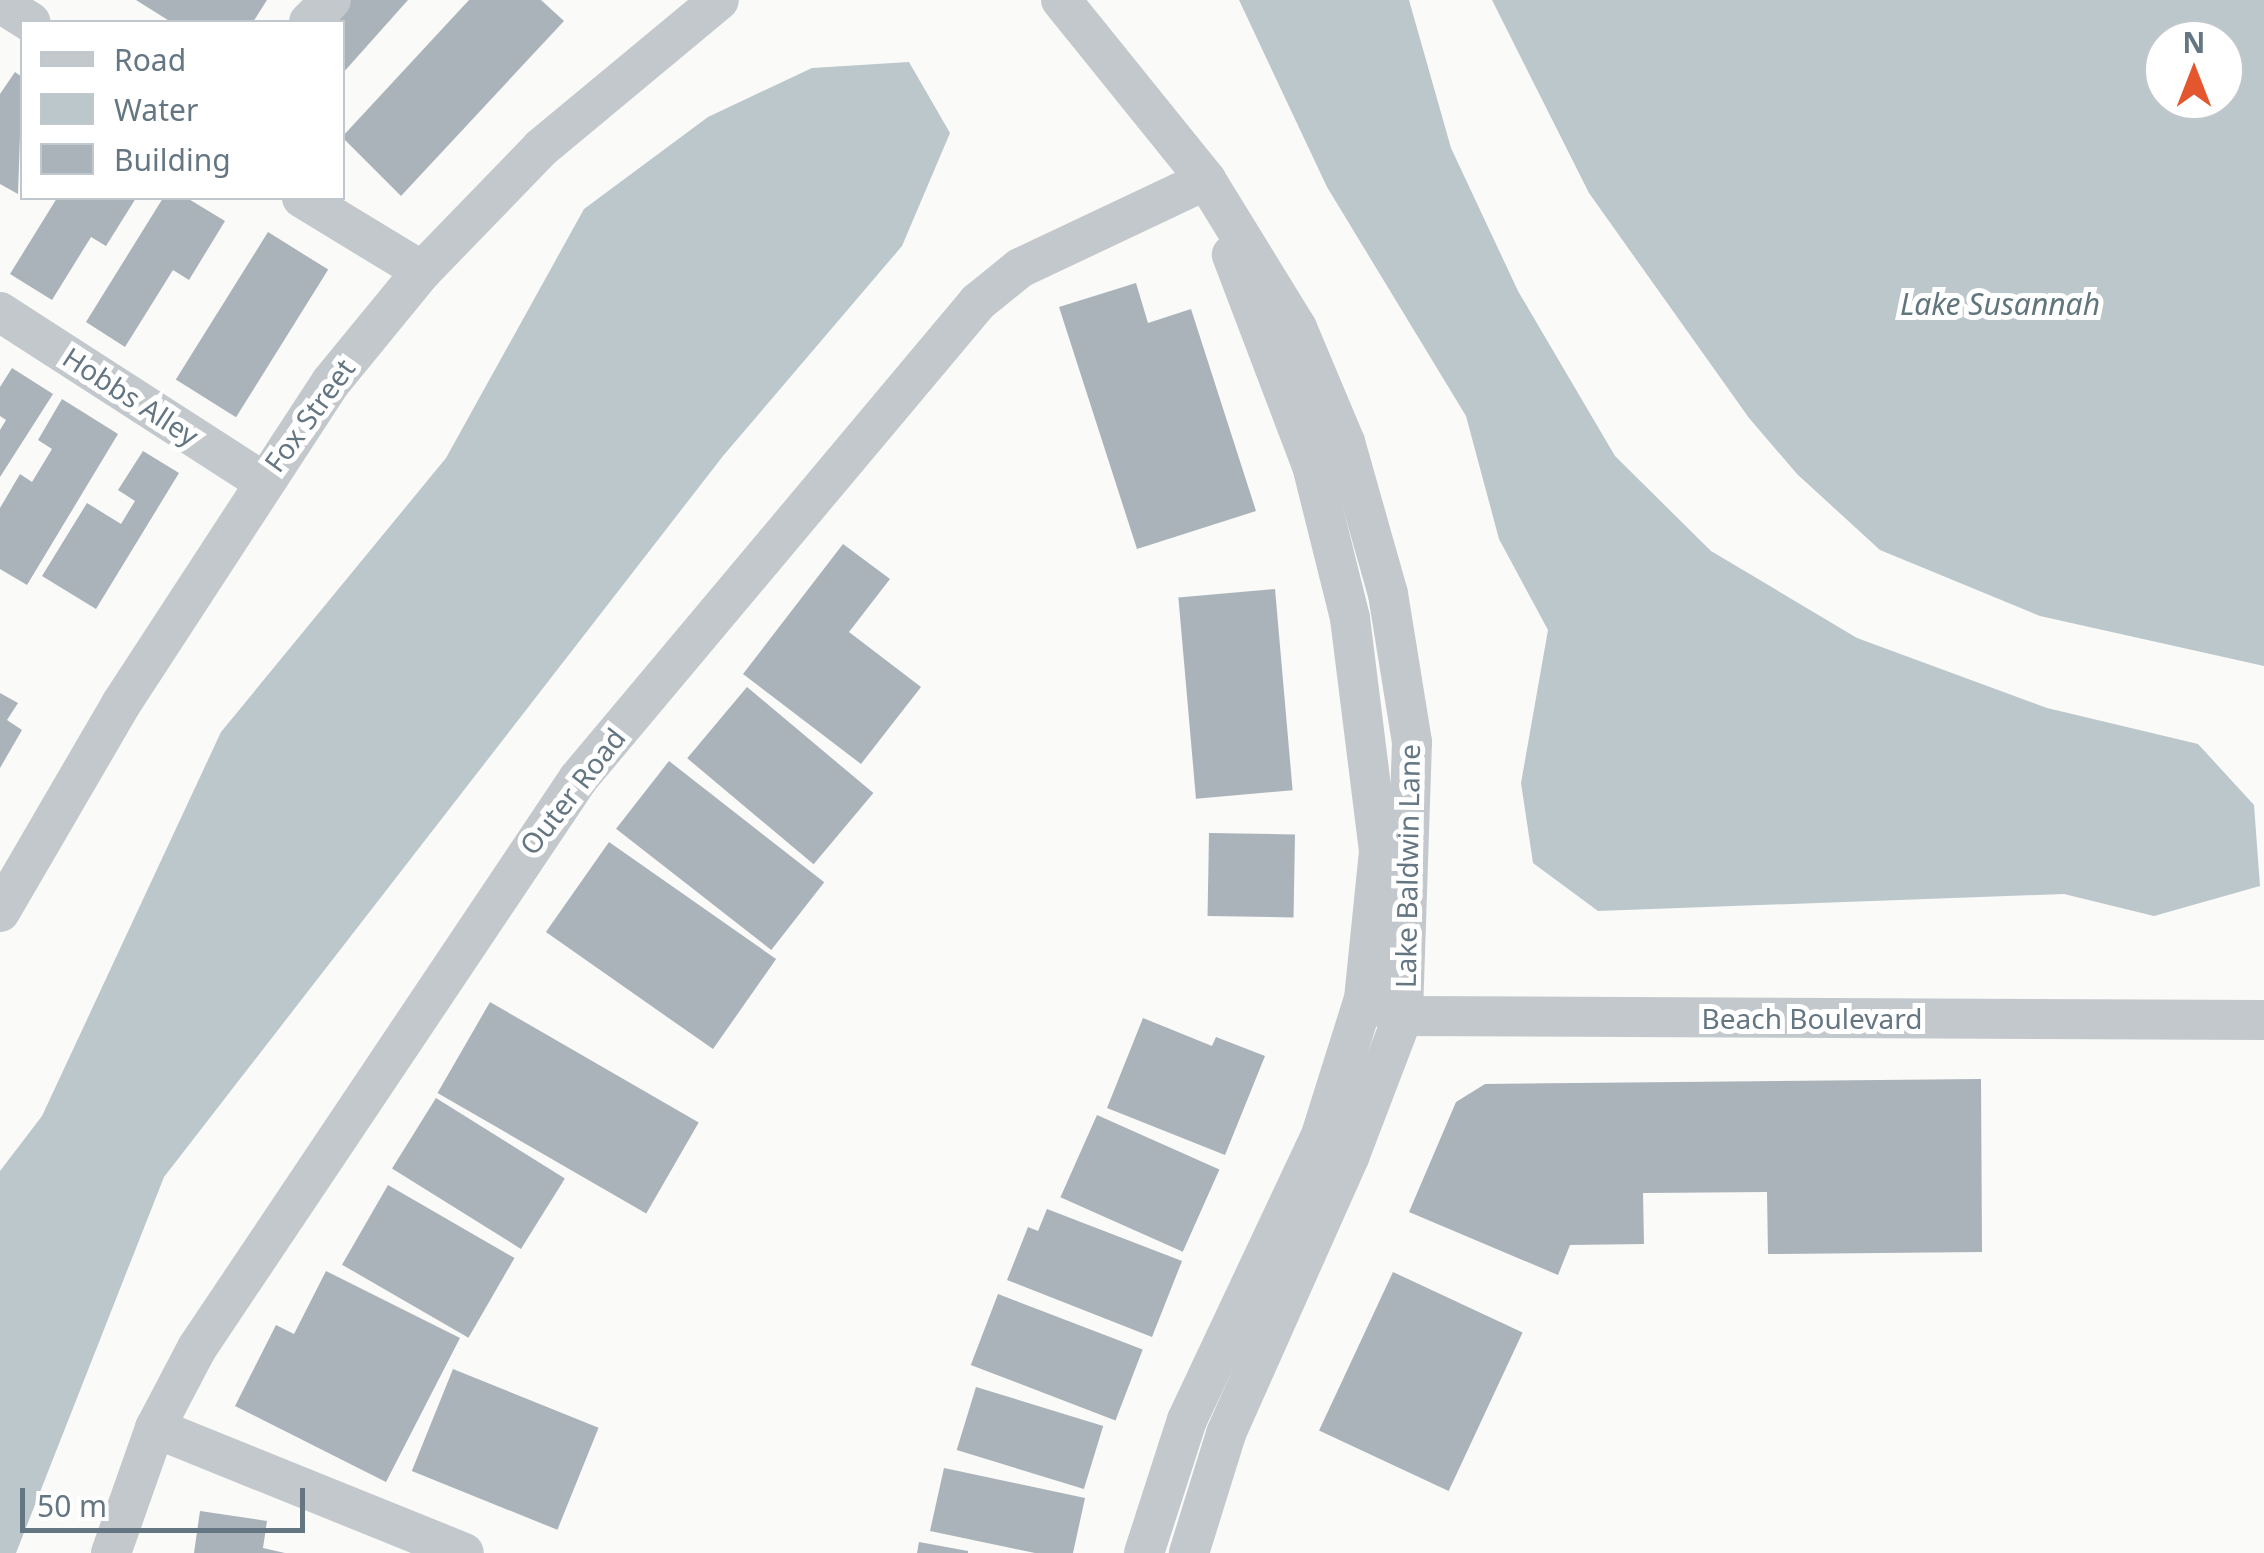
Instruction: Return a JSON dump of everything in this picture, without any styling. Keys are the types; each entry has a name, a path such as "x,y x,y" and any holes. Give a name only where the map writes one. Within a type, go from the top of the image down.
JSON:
{"street":[{"path":"312,20 331,0"},
{"name":"Fox Street","path":"0,912 262,481 422,271 541,148 719,0"},
{"name":"Lake Baldwin Lane","path":"1061,0 1206,180 1298,328 1345,442 1388,594 1412,742 1402,1016 1350,1155 1226,1434 1189,1553"},
{"path":"0,3 27,20"},
{"name":"Lake Baldwin Lane","path":"1144,1553 1187,1420 1321,1136 1364,999 1378,851 1350,618 1312,466 1206,180"},
{"name":"Outer Road","path":"111,1553 155,1428 197,1348 578,779 978,302 1020,268 1206,180"},
{"path":"305,200 422,271"},
{"name":"Hobbs Alley","path":"0,312 262,481"},
{"name":"Beach Boulevard","path":"1364,999 1402,1016 2264,1020"},
{"path":"155,1428 464,1553"}],"water":[{"path":"1239,0 1409,0 1451,148 1518,291 1615,456 1711,551 1857,638 2047,708 2198,744 2254,805 2260,886 2154,916 2064,894 1598,911 1533,863 1521,783 1548,630 1499,539 1466,416 1327,187"},
{"name":"Lake Susannah","path":"1492,0 2264,0 2264,666 2040,616 1880,550 1797,474 1749,418 1589,193"},
{"path":"909,62 950,133 902,246 723,456 164,1177 16,1553 0,1553 0,1171 42,1116 221,732 446,458 584,209 708,117 812,68"}],"building":[{"path":"136,0 267,0 254,20 168,20"},
{"path":"349,0 408,0 345,71 345,20 331,20"},
{"path":"469,0 541,0 564,21 401,196 345,140 345,134"},
{"path":"15,72 20,76 18,194 0,184 0,94"},
{"path":"56,200 135,200 106,246 91,237 52,300 10,274"},
{"path":"162,200 190,200 225,221 189,280 173,270 125,347 86,322"},
{"path":"268,232 328,270 236,417 176,380"},
{"path":"1136,283 1148,323 1191,309 1256,511 1137,549 1059,307"},
{"path":"12,368 53,394 0,477 0,430 6,420 0,416 0,387"},
{"path":"62,399 118,434 27,585 0,569 0,508 20,474 32,482 52,449 38,440"},
{"path":"143,451 179,473 96,609 42,576 87,503 121,524 135,501 118,490"},
{"path":"843,544 890,579 849,632 921,687 861,764 743,674"},
{"path":"1275,589 1293,790 1196,799 1178,597"},
{"path":"747,687 873,793 814,864 687,758"},
{"path":"0,693 18,703 7,720 22,730 0,768"},
{"path":"669,761 824,882 771,950 616,829"},
{"path":"1209,833 1295,835 1294,917 1208,916"},
{"path":"609,842 776,959 713,1049 546,932"},
{"path":"490,1002 699,1122 646,1213 438,1093"},
{"path":"1143,1018 1212,1046 1216,1037 1265,1056 1225,1155 1107,1108"},
{"path":"1981,1079 1982,1252 1768,1254 1767,1192 1643,1193 1644,1244 1570,1245 1558,1275 1409,1212 1456,1102 1485,1084"},
{"path":"436,1098 565,1179 521,1249 392,1168"},
{"path":"1097,1115 1219,1170 1183,1252 1060,1197"},
{"path":"388,1185 514,1258 468,1338 342,1265"},
{"path":"1047,1209 1182,1261 1152,1337 1007,1280 1028,1227 1038,1231"},
{"path":"326,1271 460,1338 386,1482 235,1406 276,1325 294,1334"},
{"path":"1393,1272 1523,1332 1449,1491 1319,1431"},
{"path":"998,1294 1143,1350 1115,1420 971,1365"},
{"path":"453,1369 599,1428 557,1530 412,1471"},
{"path":"976,1387 1103,1426 1084,1489 957,1450"},
{"path":"944,1468 1085,1498 1073,1553 1035,1553 930,1531"},
{"path":"200,1511 267,1521 263,1548 285,1553 194,1553"},
{"path":"919,1542 968,1551 968,1553 917,1553"}]}
